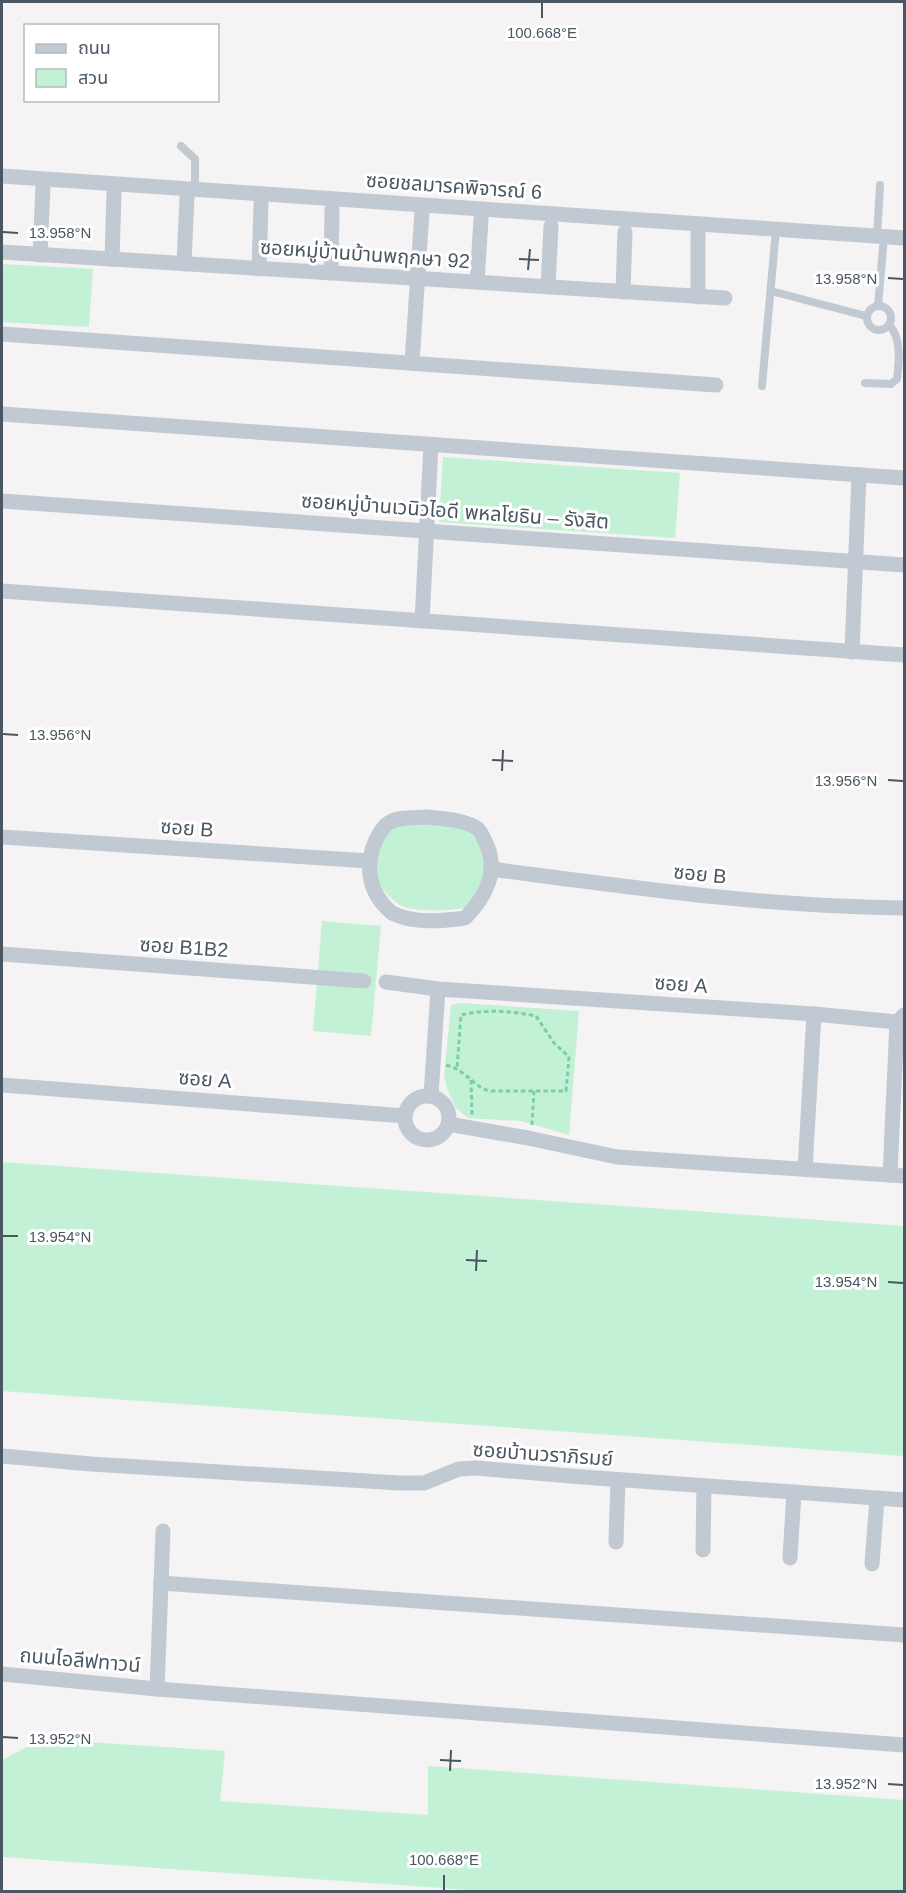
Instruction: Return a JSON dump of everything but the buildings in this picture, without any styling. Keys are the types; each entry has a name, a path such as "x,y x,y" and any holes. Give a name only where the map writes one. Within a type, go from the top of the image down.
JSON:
{"street":[{"name":"ซอยชลมารคพิจารณ์ 6","path":"2,176 191,193 904,238"},
{"path":"40,255 43,187"},
{"path":"112,259 114,193"},
{"path":"184,264 191,193"},
{"path":"259,268 261,204"},
{"path":"331,273 332,209"},
{"path":"412,363 422,211"},
{"path":"477,282 481,219"},
{"path":"548,287 551,226"},
{"path":"623,292 625,232"},
{"path":"698,297 699,233"},
{"name":"ซอยหมู่บ้านบ้านพฤกษา 92","path":"2,252 725,298"},
{"path":"2,334 716,385"},
{"path":"2,414 904,478"},
{"path":"422,621 431,445"},
{"path":"852,652 859,475"},
{"name":"ซอยหมู่บ้านเวนิวไอดี พหลโยธิน – รังสิต","path":"2,501 904,565"},
{"path":"2,591 904,655"},
{"path":"427,817 466,823 479,830 489,849 491,869 488,888 478,905 465,918 429,921 391,913 378,898 371,880 369,861 375,841 387,824 404,818 427,817"},
{"name":"ซอย B","path":"2,837 369,861"},
{"name":"ซอย B","path":"491,869 720,897 818,906 904,908"},
{"name":"ซอย B1B2","path":"2,954 363,981"},
{"name":"ซอย A","path":"386,982 438,989 901,1018 897,1176 618,1157 531,1138 448,1124"},
{"path":"430,1096 438,989"},
{"path":"805,1169 814,1014"},
{"name":"ซอย A","path":"2,1085 405,1116"},
{"path":"430,1096 438,1099 447,1109 448,1124 446,1130 434,1139 419,1139 408,1130 405,1116 407,1109 416,1099 430,1096"},
{"name":"ซอยบ้านวราภิรมย์","path":"2,1456 399,1484 424,1483 459,1469 477,1468 904,1500"},
{"path":"616,1542 618,1480"},
{"path":"703,1550 704,1486"},
{"path":"790,1558 794,1492"},
{"path":"872,1564 877,1498"},
{"name":"ถนนไอลีฟทาวน์","path":"2,1674 157,1689 163,1531"},
{"path":"161,1583 904,1635"},
{"path":"157,1689 904,1745"}],"lane":[{"path":"181,146 195,159 191,193"},
{"path":"878,306 880,185"},
{"path":"762,386 776,229"},
{"path":"771,291 866,316"},
{"path":"865,383 891,384 897,379 897,340 896,334 889,325 891,315 883,307 878,306 866,316"},
{"path":"866,316 870,326 874,329 879,330 889,325"}],"path":[{"path":"433,1062 457,1068 471,1078 480,1089 566,1091 569,1057 554,1043 536,1016 516,1012 477,1011 462,1015 457,1068"},
{"path":"471,1078 473,1128"},
{"path":"531,1138 534,1091"}],"green space":[{"path":"2,264 93,269 89,327 2,322"},
{"path":"443,457 680,473 675,538 439,522"},
{"path":"409,824 455,828 476,836 482,844 485,855 485,869 482,893 470,905 446,910 404,907 380,885 372,868 377,846 390,826"},
{"path":"322,921 381,926 371,1036 313,1031"},
{"path":"460,1003 579,1011 569,1135 521,1121 468,1118 456,1108 444,1076 451,1005"},
{"path":"2,1162 904,1226 904,1456 2,1391"},
{"path":"42,1739 225,1751 220,1801 428,1815 428,1766 904,1800 904,1891 483,1891 2,1857 2,1760"}]}
